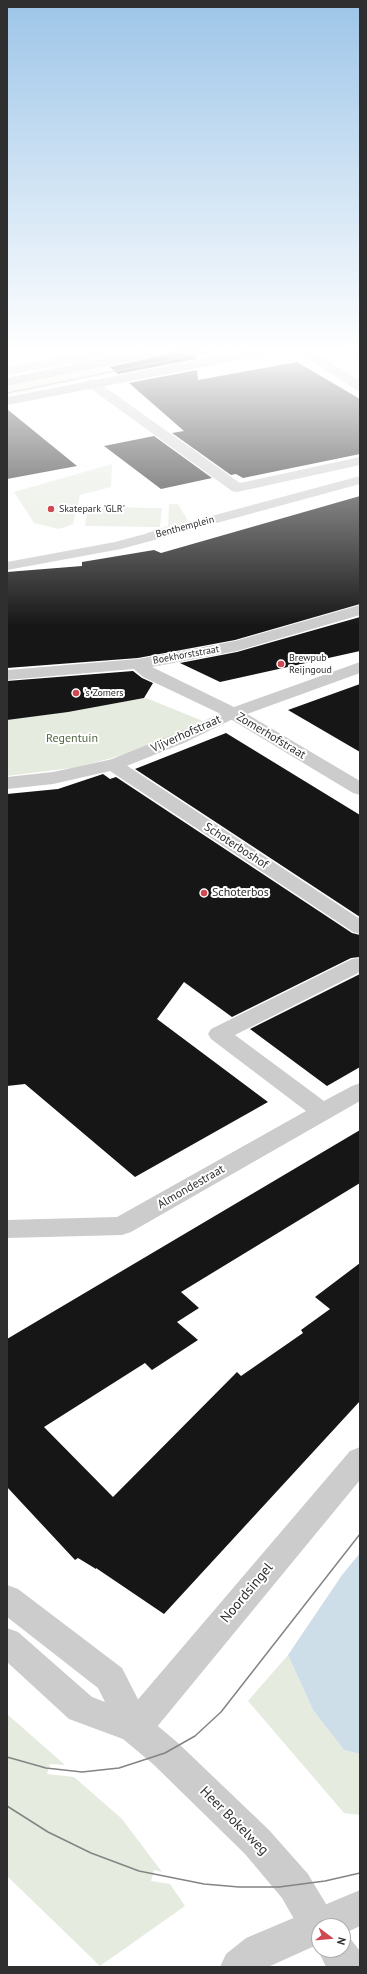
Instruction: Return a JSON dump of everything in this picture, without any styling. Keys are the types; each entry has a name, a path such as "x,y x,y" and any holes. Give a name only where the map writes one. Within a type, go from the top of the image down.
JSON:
{"street":[{"path":"172,441 237,488 360,461"},
{"name":"Benthemplein","path":"7,566 116,546 360,480"},
{"name":"Boekhorststraat","path":"7,675 138,664 237,646 360,610"},
{"name":"Zomerhofstraat","path":"138,664 149,673 233,713 360,789"},
{"name":"Vijverhofstraat","path":"7,783 53,778 112,765 178,739 233,713 360,667"},
{"name":"Schoterboshof","path":"112,765 360,928"},
{"path":"322,1112 219,1034 360,964"},
{"name":"Almondestraat","path":"7,1229 122,1226 360,1091"},
{"name":"Noordsingel","path":"135,1728 360,1459"},
{"name":"Heer Bokelweg","path":"7,1598 110,1678 135,1728"},
{"name":"Heer Bokelweg","path":"7,1642 81,1708 135,1728 165,1753 257,1842 295,1886 314,1918"},
{"path":"337,1918 360,1908"},
{"path":"239,1967 259,1951 311,1929"},
{"path":"342,1958 348,1967"}],"green space":[{"name":"Skatepark 'GLR'","path":"112,464 111,487 80,495 73,524 59,529 34,523 14,492"},
{"path":"169,504 178,504 190,524 146,537 146,533 168,526"},
{"path":"88,507 162,508 160,527 85,526"},
{"name":"Regentuin","path":"146,698 208,723 133,752 79,767 7,776 7,719"},
{"path":"288,1655 313,1710 344,1750 360,1754 360,1815 344,1813 248,1701"},
{"path":"7,1714 65,1765 50,1764 47,1774 74,1777 122,1819 162,1872 154,1870 151,1881 170,1884 185,1906 100,1966 7,1876"}],"shaded area":[{"path":"360,1553 360,1754 344,1750 313,1710 288,1655 342,1575"}],"building":[{"path":"7,441 46,441 77,466 7,479"},
{"path":"128,441 161,441 212,478 161,489 104,446"},
{"path":"183,441 360,441 360,454 243,478 236,474 231,475"},
{"path":"360,496 360,604 235,640 138,658 7,668 7,572 82,566 82,562 154,550 161,553"},
{"path":"360,617 360,651 220,682 180,663 237,652"},
{"path":"133,671 142,678 153,683 144,698 68,712 7,720 7,681"},
{"path":"360,684 360,752 288,710"},
{"path":"226,733 360,815 360,917 135,769"},
{"path":"103,774 110,779 116,777 352,933 360,935 360,957 351,958 232,1017 184,982 157,1019 268,1102 135,1177 25,1084 7,1086 7,794 58,789"},
{"path":"360,974 360,1067 327,1086 250,1029"},
{"path":"360,1130 360,1183 181,1292 199,1308 177,1322 198,1340 152,1370 145,1363 44,1427 113,1497 237,1372 241,1376 303,1333 301,1330 330,1309 315,1297 360,1263 360,1401 164,1614 96,1568 78,1558 75,1560 7,1487 7,1339"}],"tram line":[{"path":"7,1757 46,1768 82,1772 119,1768 165,1753 195,1736 221,1712 360,1534"},
{"path":"7,1806 48,1832 91,1853 139,1871 204,1884 239,1887 279,1887 325,1881 360,1873"}],"place":[{"name":"Skatepark 'GLR'","path":"51,509"},
{"name":"Brewpub Reijngoud","path":"281,664"},
{"name":"'s Zomers","path":"76,693"},
{"name":"Schoterbos","path":"204,893"}]}
